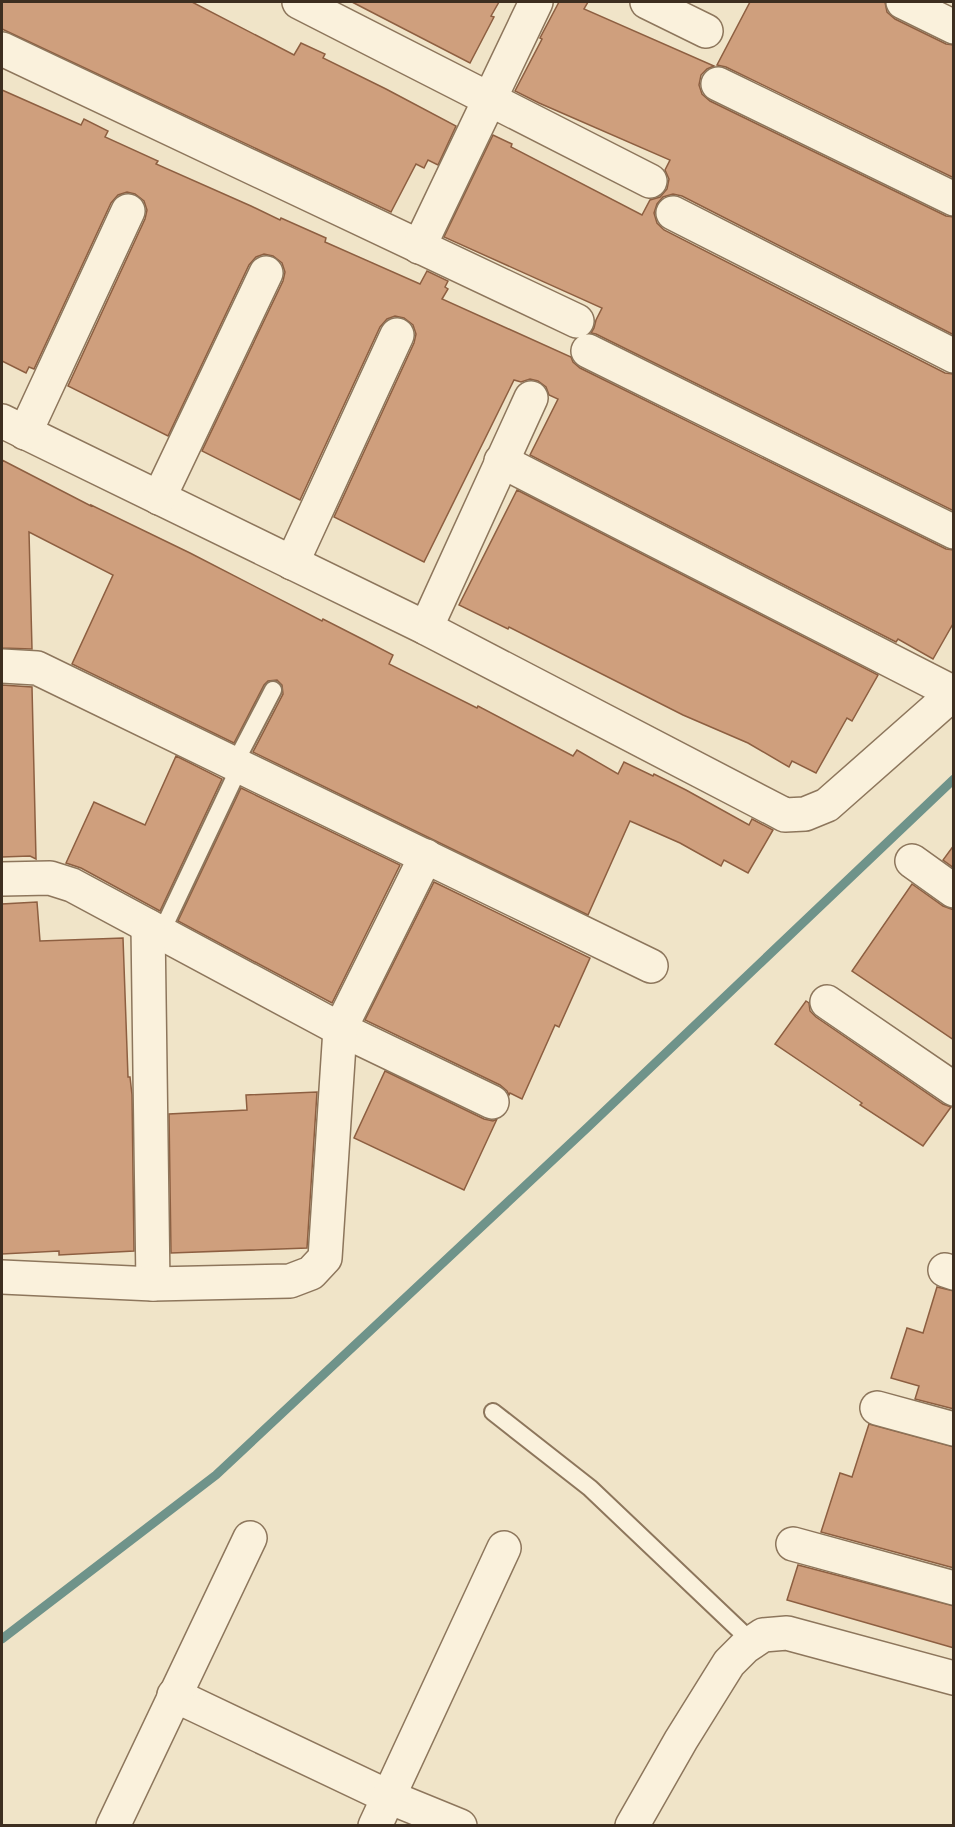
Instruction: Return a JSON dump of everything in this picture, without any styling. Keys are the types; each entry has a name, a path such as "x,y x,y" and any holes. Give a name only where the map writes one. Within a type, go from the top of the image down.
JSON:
{"street":[{"path":"299,2 650,180"},
{"path":"419,247 536,2"},
{"path":"647,2 706,31"},
{"path":"903,2 954,27"},
{"path":"2,49 419,247 582,336 954,532"},
{"path":"718,84 954,199"},
{"path":"128,211 13,427 426,628 785,815 805,814 827,805 954,693 501,461"},
{"path":"673,213 954,356"},
{"path":"159,498 266,273"},
{"path":"292,562 398,335"},
{"path":"426,628 531,398"},
{"path":"2,666 37,668 651,966"},
{"path":"2,1277 153,1284 290,1281 311,1273 325,1258 340,1029 426,856"},
{"path":"912,861 954,891"},
{"path":"2,879 50,878 72,885 340,1029 492,1102"},
{"path":"153,1284 154,929"},
{"path":"827,1002 954,1089"},
{"path":"878,1408 954,1429"},
{"path":"113,1826 250,1538"},
{"path":"793,1544 954,1588"},
{"path":"382,1811 504,1548"},
{"path":"632,1826 681,1740 729,1663 752,1642 764,1635 787,1633 954,1678"},
{"path":"174,1695 382,1811 460,1826"}],"lane":[{"path":"154,929 273,690"},
{"path":"493,1412 590,1488 752,1642"}],"building":[{"path":"2,2 192,2 294,55 301,43 325,54 323,58 456,126 438,165 428,160 424,168 416,164 391,212 2,29"},
{"path":"352,2 499,2 491,16 494,17 470,63"},
{"path":"559,2 588,2 584,9 714,66 701,75 699,85 702,94 710,101 946,216 954,217 954,335 682,196 673,194 663,197 654,213 657,223 664,230 945,373 954,374 954,511 591,333 602,308 444,237 493,135 512,144 511,147 642,215 650,200 660,197 667,189 669,179 665,170 670,160 515,91"},
{"path":"750,2 885,2 887,12 895,19 946,44 954,45 954,178 726,67 717,65"},
{"path":"2,90 81,125 84,119 108,131 105,137 158,161 156,164 280,220 281,218 326,238 325,242 420,284 427,271 448,281 445,287 448,289 442,299 571,357 580,368 946,549 954,550 954,622 933,659 898,639 896,642 530,455 558,399 549,395 546,387 538,381 530,379 521,382 514,380 424,562 334,517 414,343 416,334 413,325 404,318 395,316 387,319 380,327 300,500 202,451 283,281 285,272 282,263 273,256 264,254 256,257 249,265 168,436 68,386 145,219 147,210 144,201 135,194 127,192 118,195 111,203 34,369 29,367 26,373 2,361"},
{"path":"2,460 366,641 393,655 389,664 477,708 478,706 573,756 577,750 618,774 624,762 686,790 749,825 752,819 773,830 748,873 724,860 721,866 680,843 630,821 588,915 253,752 283,694 282,685 277,680 268,681 264,685 234,743 72,664 113,575 29,532 32,649 2,648"},
{"path":"517,490 878,675 852,721 847,718 816,773 792,761 789,767 748,743 683,715 509,627 508,629 459,605"},
{"path":"2,685 32,687 36,859 30,856 2,857"},
{"path":"176,756 222,779 160,911 81,868 66,863 94,802 145,825"},
{"path":"241,788 400,865 332,1003 178,921"},
{"path":"954,845 954,868 943,860"},
{"path":"434,882 590,958 559,1027 555,1025 522,1099 510,1093 509,1095 500,1085 365,1020"},
{"path":"912,884 943,906 954,910 954,1040 852,971"},
{"path":"37,902 40,941 123,938 128,1077 130,1077 132,1095 134,1251 59,1255 59,1251 2,1254 2,904"},
{"path":"806,1001 809,1003 810,1011 816,1017 943,1104 951,1107 923,1146 860,1105 862,1103 775,1044"},
{"path":"385,1071 484,1119 493,1121 497,1119 464,1190 354,1138"},
{"path":"317,1092 307,1248 171,1253 169,1114 247,1110 246,1095"},
{"path":"937,1287 954,1291 954,1409 915,1399 919,1386 891,1378 907,1328 923,1333"},
{"path":"869,1424 954,1447 954,1568 821,1532 840,1473 852,1477"},
{"path":"798,1565 954,1606 954,1648 787,1600"}],"waterway":[{"path":"2,1639 216,1475 588,1127 954,779"}]}
